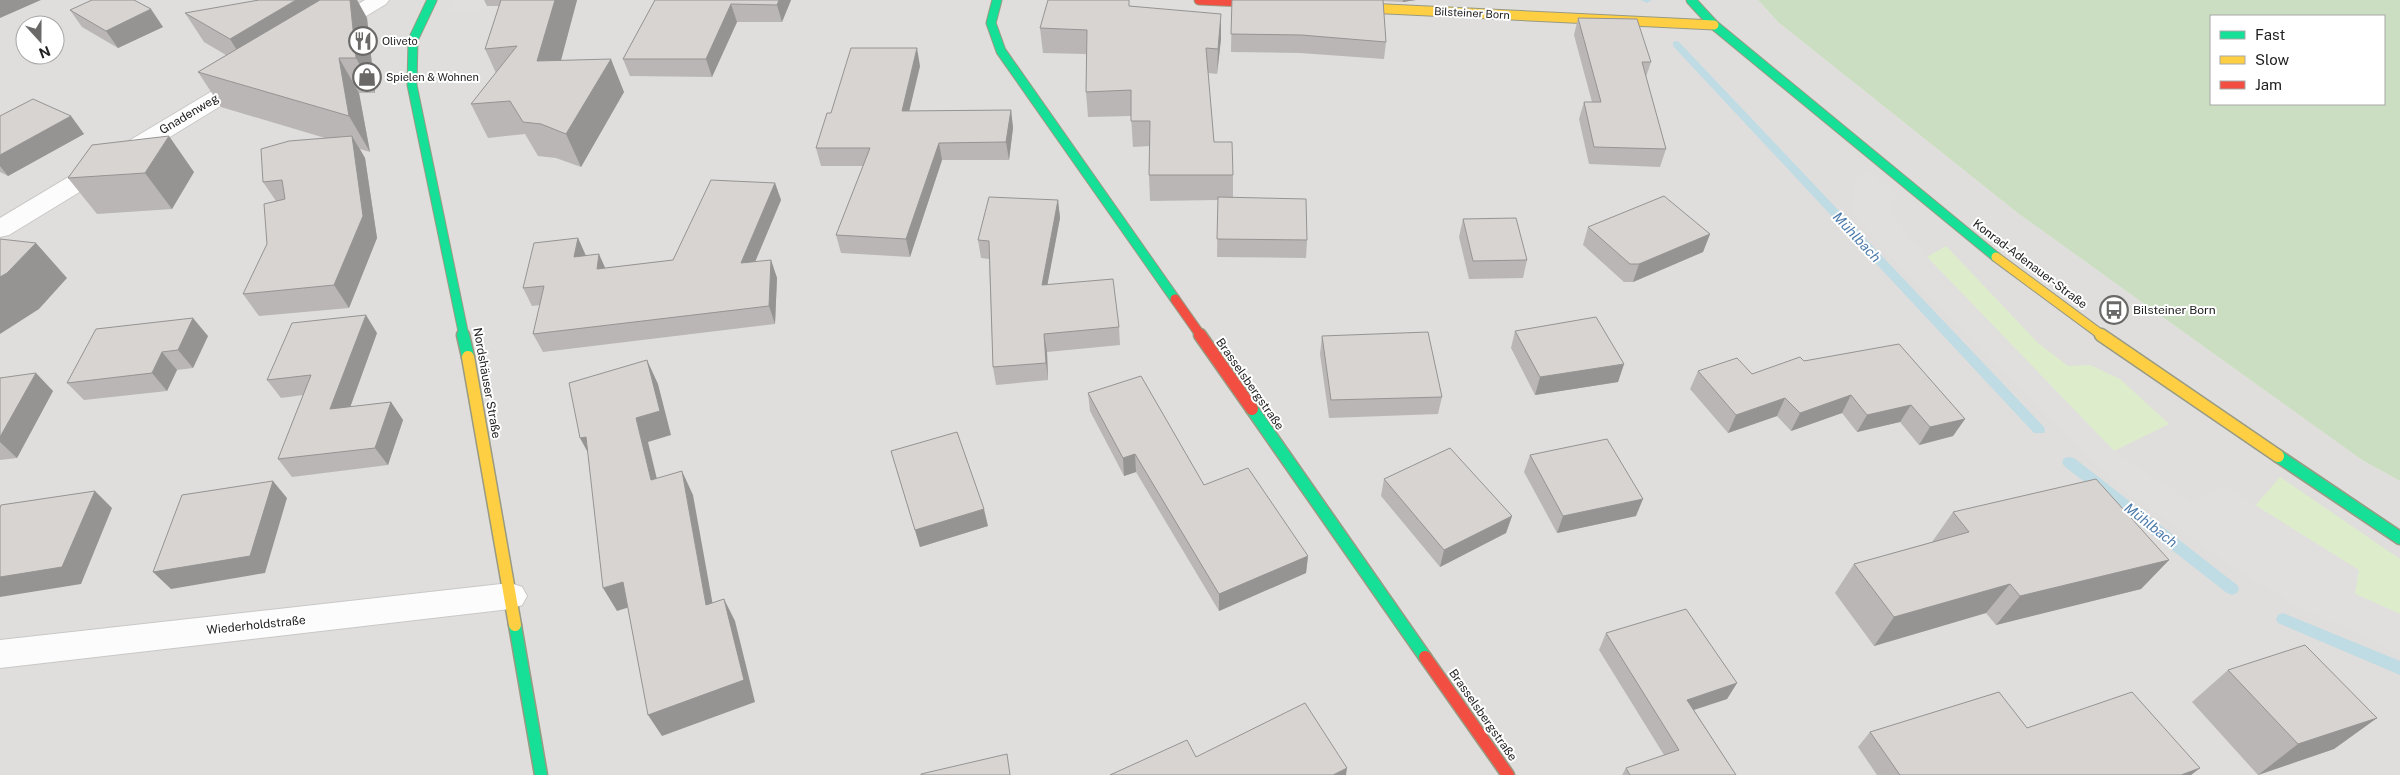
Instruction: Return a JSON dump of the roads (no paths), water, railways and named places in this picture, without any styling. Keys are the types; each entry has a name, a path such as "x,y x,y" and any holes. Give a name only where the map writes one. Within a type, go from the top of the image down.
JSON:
{"street":[{"path":"311,41 379,0"},
{"name":"Nordshäuser Straße","path":"432,0 413,40 412,85 459,305 512,596 541,775"},
{"name":"Brasselsbergstraße","path":"996,0 991,23 1001,51 1508,775"},
{"path":"1199,0 1278,4"},
{"name":"Konrad-Adenauer-Straße","path":"1691,0 1714,25 1887,172 2044,292 2100,334 2400,538"},
{"name":"Bilsteiner Born","path":"1336,7 1714,25"},
{"name":"Gnadenweg","path":"0,228 261,71"},
{"name":"Wiederholdstraße","path":"0,654 512,596"}],"waterway":[{"name":"Mühlbach","path":"1676,44 2039,430"},
{"name":"Mühlbach","path":"2069,462 2232,589"},
{"name":"Mühlbach","path":"2283,619 2400,668"}],"place":[{"name":"Oliveto","path":"363,41"},
{"name":"Spielen & Wohnen","path":"367,77"},
{"name":"Bilsteiner Born","path":"2114,310"}]}
